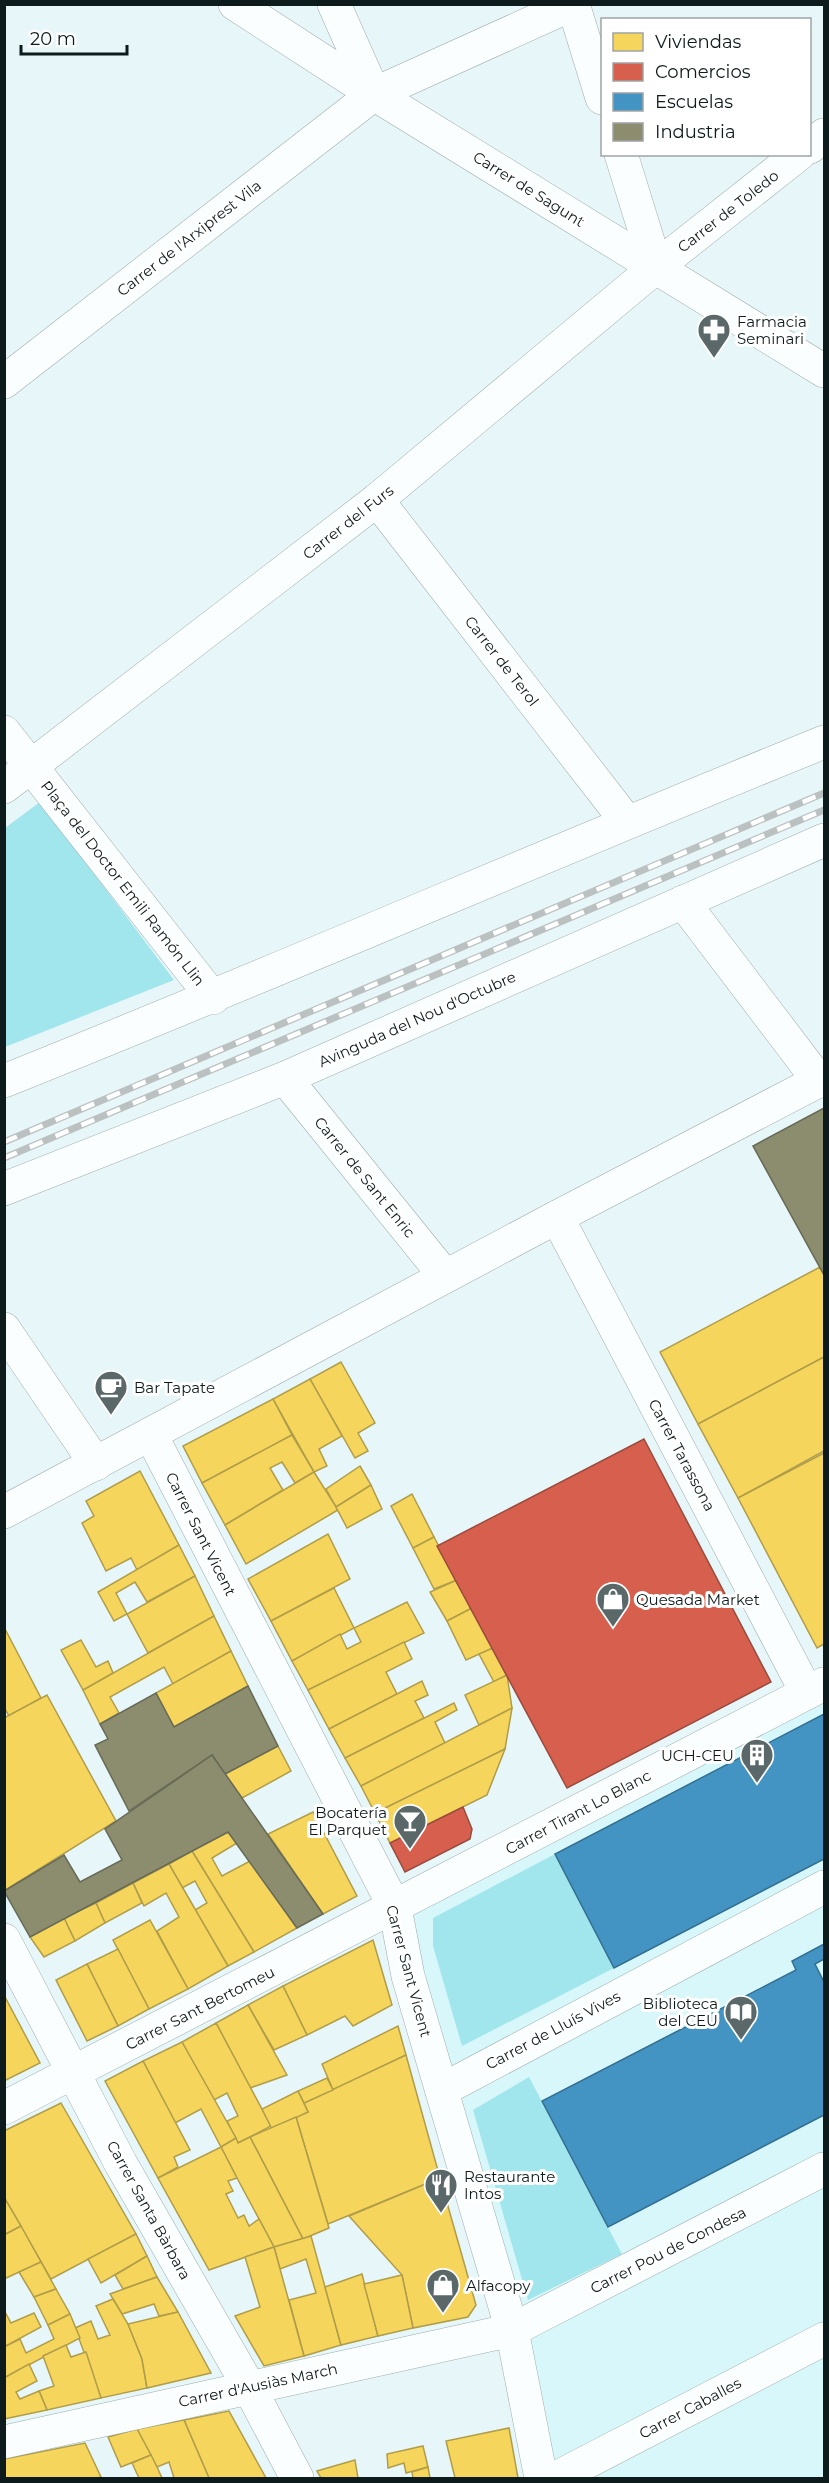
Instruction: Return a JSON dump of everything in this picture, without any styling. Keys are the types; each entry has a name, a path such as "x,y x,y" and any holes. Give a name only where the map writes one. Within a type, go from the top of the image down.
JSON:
{"street":[{"name":"Carrer de Sagunt","path":"235,4 374,94 825,371"},
{"path":"334,4 374,94"},
{"path":"573,4 601,92"},
{"name":"Carrer de l'Arxiprest Vila","path":"4,382 374,94 573,4"},
{"path":"811,146 825,135"},
{"path":"622,156 656,267"},
{"name":"Carrer de Toledo","path":"656,267 797,156"},
{"name":"Carrer del Furs","path":"31,766 377,500 656,267"},
{"name":"Carrer de Terol","path":"377,500 627,822"},
{"path":"4,732 31,766"},
{"path":"4,1081 213,998 627,822 825,742"},
{"name":"Plaça del Doctor Emili Ramón Llin","path":"4,787 31,766 213,998"},
{"name":"Avinguda del Nou d'Octubre","path":"4,1189 285,1078 825,840"},
{"path":"4,1512 445,1276 822,1079 683,902"},
{"name":"Carrer de Sant Enric","path":"285,1078 445,1276"},
{"name":"Carrer Tarassona","path":"557,1217 816,1688"},
{"path":"4,1329 96,1464"},
{"name":"Carrer Sant Vicent","path":"151,1435 395,1908 408,1976 512,2330 542,2478"},
{"name":"Carrer Tirant Lo Blanc","path":"395,1908 816,1688"},
{"name":"Carrer de Lluís Vives","path":"442,2090 825,1887"},
{"name":"Carrer Sant Bertomeu","path":"4,2109 395,1908"},
{"name":"Carrer Santa Bàrbara","path":"4,1940 121,2164 249,2387 297,2478"},
{"name":"Carrer Pou de Condesa","path":"512,2330 825,2169"},
{"name":"Carrer d'Ausiàs March","path":"4,2442 512,2330"},
{"name":"Carrer Caballes","path":"556,2478 825,2338"}],"shaded area":[{"path":"40,802 174,980 5,1047 5,828"},
{"path":"824,1684 824,2478 541,2478 395,1908"},
{"path":"555,1854 614,1968 462,2046 433,1946 433,1918"},
{"path":"529,2077 622,2254 528,2300 473,2110"}],"building: Viviendas":[{"path":"820,1267 824,1275 824,1357 698,1424 660,1352"},
{"path":"824,1357 824,1451 738,1498 698,1424"},
{"path":"341,1362 375,1423 358,1433 368,1451 355,1458 310,1379"},
{"path":"310,1379 342,1436 319,1449 327,1466 314,1472 273,1399"},
{"path":"273,1399 292,1435 202,1483 183,1446"},
{"path":"292,1435 314,1472 295,1483 282,1462 270,1468 283,1490 225,1525 202,1483"},
{"path":"824,1453 824,1644 817,1648 738,1498"},
{"path":"360,1466 371,1485 336,1507 326,1489"},
{"path":"140,1471 179,1545 137,1570 131,1558 106,1571 82,1523 94,1516 86,1501"},
{"path":"314,1472 338,1510 246,1564 225,1525"},
{"path":"371,1485 382,1509 347,1528 336,1507"},
{"path":"412,1494 434,1537 413,1548 391,1506"},
{"path":"328,1534 350,1579 271,1621 248,1579"},
{"path":"434,1537 457,1580 434,1589 413,1548"},
{"path":"179,1545 195,1576 147,1602 135,1582 116,1593 127,1614 114,1621 98,1592"},
{"path":"195,1576 214,1616 148,1653 127,1614"},
{"path":"457,1580 472,1608 447,1621 430,1592"},
{"path":"334,1588 354,1628 292,1661 271,1621"},
{"path":"407,1602 424,1633 308,1690 292,1661 340,1634 347,1649 361,1642 354,1628"},
{"path":"472,1608 493,1648 466,1660 447,1621"},
{"path":"214,1616 231,1651 173,1684 164,1667 110,1697 119,1713 100,1724 83,1690"},
{"path":"4,1627 41,1698 9,1716 4,1707"},
{"path":"81,1640 96,1667 108,1661 113,1673 83,1690 61,1650"},
{"path":"404,1642 412,1659 386,1672 397,1694 329,1729 308,1690"},
{"path":"493,1648 507,1675 494,1682 479,1654"},
{"path":"231,1651 248,1686 174,1727 156,1693"},
{"path":"507,1675 512,1708 479,1725 465,1695"},
{"path":"422,1681 428,1695 415,1701 424,1718 345,1758 329,1729"},
{"path":"47,1695 116,1821 4,1891 4,1718"},
{"path":"454,1703 457,1710 435,1722 445,1743 361,1786 345,1758"},
{"path":"512,1708 505,1749 375,1813 361,1786"},
{"path":"278,1746 291,1771 242,1798 225,1774"},
{"path":"505,1749 487,1795 390,1843 375,1813"},
{"path":"313,1812 357,1896 323,1914 268,1834"},
{"path":"228,1832 237,1843 212,1858 222,1876 250,1861 297,1928 254,1952 192,1851"},
{"path":"192,1851 254,1952 228,1966 195,1910 207,1903 195,1881 182,1888 169,1864"},
{"path":"169,1864 228,1966 188,1989 157,1931 179,1917 166,1893 144,1906 133,1883"},
{"path":"133,1883 142,1903 105,1923 96,1903"},
{"path":"96,1903 105,1923 75,1941 64,1918"},
{"path":"64,1918 75,1941 44,1957 30,1937"},
{"path":"150,1920 188,1989 149,2009 113,1940"},
{"path":"373,1940 392,2005 353,2026 345,2016 307,2035 283,1986"},
{"path":"118,1949 149,2009 118,2026 87,1964"},
{"path":"87,1964 118,2026 87,2041 56,1980"},
{"path":"283,1986 307,2035 274,2050 248,2005"},
{"path":"4,1995 40,2063 4,2081"},
{"path":"248,2005 287,2075 250,2088 216,2023"},
{"path":"216,2023 271,2126 238,2143 227,2121 238,2116 227,2093 214,2100 182,2042"},
{"path":"398,2026 406,2055 333,2090 322,2064"},
{"path":"182,2042 236,2138 221,2147 201,2109 175,2123 143,2061"},
{"path":"406,2055 440,2178 328,2224 296,2117 308,2112 304,2103"},
{"path":"143,2061 190,2150 174,2157 178,2167 158,2178 105,2081"},
{"path":"327,2078 333,2090 304,2103 298,2091"},
{"path":"298,2091 308,2112 272,2129 262,2109"},
{"path":"61,2103 136,2234 51,2279 4,2197 4,2131"},
{"path":"296,2117 329,2228 303,2239 250,2137"},
{"path":"250,2137 303,2239 274,2247 221,2147 236,2138 238,2143"},
{"path":"221,2147 237,2178 228,2181 233,2191 226,2194 238,2218 244,2215 249,2226 259,2219 274,2247 209,2270 158,2178"},
{"path":"440,2178 476,2305 468,2317 413,2328 402,2275 349,2216"},
{"path":"4,2197 21,2226 4,2235"},
{"path":"21,2226 41,2262 4,2279 4,2235"},
{"path":"136,2234 147,2256 101,2283 88,2259"},
{"path":"311,2236 341,2345 304,2356 289,2300 316,2293 306,2259 280,2269 274,2247"},
{"path":"274,2247 304,2356 264,2366 235,2316 260,2307 245,2257"},
{"path":"147,2256 157,2277 123,2289 115,2275"},
{"path":"41,2262 56,2289 34,2297 19,2272"},
{"path":"362,2274 378,2336 341,2345 325,2287"},
{"path":"402,2275 413,2328 378,2336 364,2284"},
{"path":"157,2277 178,2312 159,2316 154,2304 122,2314 110,2294"},
{"path":"56,2289 70,2314 48,2325 34,2297"},
{"path":"113,2299 128,2324 142,2359 147,2388 101,2398 75,2328 91,2321 98,2339 110,2335 96,2306"},
{"path":"4,2310 11,2323 34,2313 41,2327 4,2347"},
{"path":"178,2312 211,2373 147,2388 142,2359 128,2324"},
{"path":"70,2314 80,2338 4,2378 4,2347 20,2339 26,2353 54,2339 48,2325"},
{"path":"66,2345 71,2357 86,2352 101,2398 47,2410 39,2391 54,2386 43,2356"},
{"path":"29,2364 37,2381 16,2392 20,2399 39,2391 47,2410 4,2419 4,2378"},
{"path":"229,2411 266,2478 209,2478 184,2420"},
{"path":"184,2420 209,2478 174,2478 169,2462 157,2467 137,2429"},
{"path":"509,2428 518,2478 455,2478 446,2441"},
{"path":"137,2429 151,2455 121,2467 108,2437"},
{"path":"85,2443 101,2477 4,2478 4,2459"},
{"path":"423,2446 428,2467 406,2473 404,2463 388,2468 387,2454"},
{"path":"151,2455 162,2478 139,2478 132,2463"},
{"path":"355,2460 358,2478 321,2478 317,2471"},
{"path":"428,2467 430,2478 413,2478 412,2472"}],"building: Comercios":[{"name":"Quesada Market","path":"644,1439 771,1682 567,1788 437,1546"},
{"path":"463,1807 472,1829 470,1839 405,1872 390,1843"}],"building: Escuelas":[{"name":"UCH-CEU","path":"824,1714 824,1859 614,1968 555,1854"},
{"name":"Biblioteca del CEU","path":"824,1944 824,1959 815,1964 824,1982 824,2115 608,2227 542,2101 796,1970 792,1961"}],"building: Industria":[{"path":"824,1108 824,1275 753,1146"},
{"path":"248,1686 278,1746 225,1774 212,1755 129,1811 95,1745 108,1739 100,1724 156,1693 174,1727"},
{"path":"212,1755 323,1914 297,1928 228,1832 30,1937 4,1891 64,1855 80,1882 122,1860 105,1829"}],"railway":[{"path":"4,1142 824,793"},
{"path":"4,1158 824,810"}],"place":[{"name":"Farmacia Seminari","path":"714,359"},
{"name":"Bar Tapate","path":"111,1416"},
{"name":"Quesada Market","path":"613,1628"},
{"name":"UCH-CEU","path":"757,1784"},
{"name":"Bocatería El Parquet","path":"410,1850"},
{"name":"Biblioteca del CEU","path":"741,2041"},
{"name":"Restaurante Intos","path":"441,2214"},
{"name":"Alfacopy","path":"443,2314"}]}
